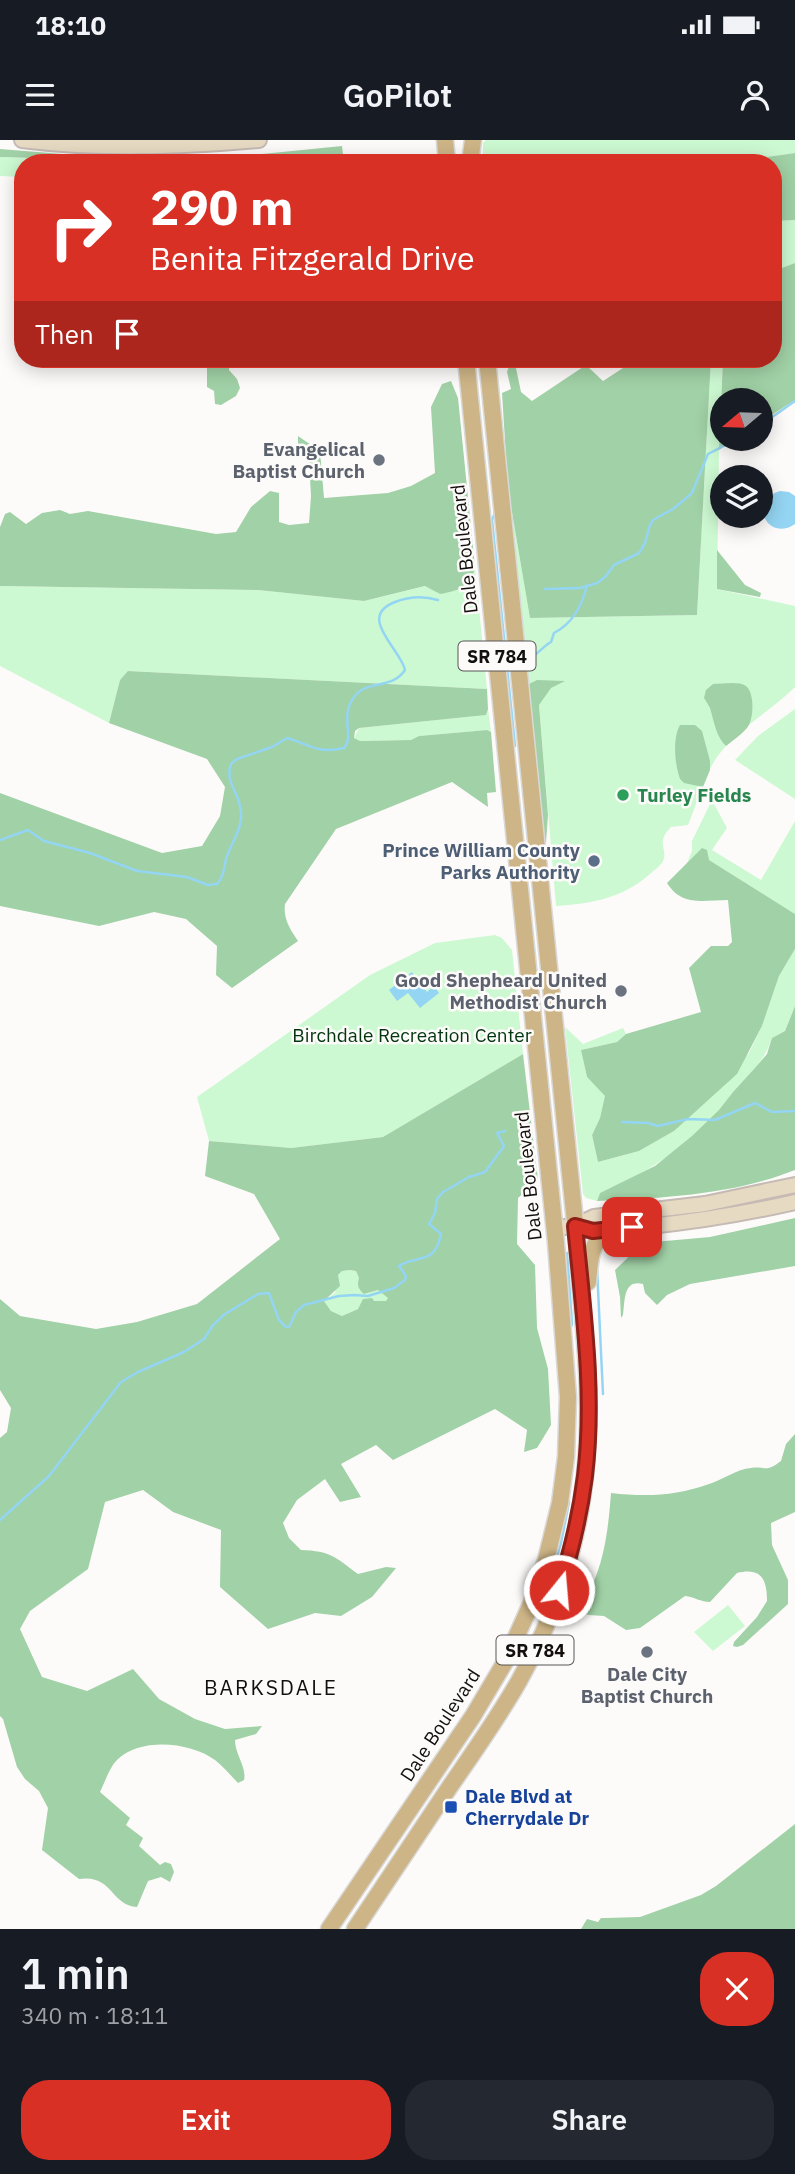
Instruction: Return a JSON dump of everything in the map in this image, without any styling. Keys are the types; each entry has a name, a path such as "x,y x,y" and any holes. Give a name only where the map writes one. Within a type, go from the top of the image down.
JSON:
{"main road":[{"path":"22,140 68,146 109,147 258,140"},
{"name":"Dale Boulevard","path":"329,1929 493,1683 517,1636 546,1560 560,1503 567,1427 568,1397 555,1228 467,368"},
{"name":"SR 784","path":"355,1929 502,1710 519,1680 548,1621 574,1537 585,1477 589,1425 584,1326 488,368"},
{"path":"555,1228 575,1226 594,1217 705,1204 795,1185"},
{"path":"575,1226 593,1231 636,1227 716,1218 795,1202"},
{"path":"584,1326 590,1258 594,1245 604,1235 636,1227"}],"green space":[{"path":"486,140 795,140 795,153 483,154 483,143"},
{"path":"342,146 343,154 262,154"},
{"path":"0,149 62,154 14,154 14,157 0,157"},
{"path":"795,153 795,220 782,221 782,155"},
{"path":"0,157 14,158 14,177 0,176"},
{"path":"795,220 795,263 782,268 782,221"},
{"path":"795,263 795,400 774,414 774,388 722,388 723,368 782,368 782,268"},
{"path":"207,368 229,368 240,388 236,396 221,405 215,404 214,391 207,387"},
{"path":"508,368 516,368 521,392 532,401 582,368 589,368 603,381 623,368 711,368 697,615 530,618 508,489 502,393 511,389 507,372"},
{"name":"Turley Fields","path":"711,368 723,368 722,388 710,388 710,452 719,452 719,465 710,465 710,528 718,528 717,589 795,606 795,687 723,749 711,767 688,825 671,827 666,833 662,863 629,889 582,904 556,906 537,681 527,685 508,489 530,618 697,615"},
{"path":"451,381 458,398 475,567 471,579 458,589 440,594 425,586 364,601 258,590 0,586 0,527 5,514 10,512 26,524 42,513 60,510 70,514 88,511 216,534 236,532 251,507 270,491 279,493 279,522 289,525 309,523 309,460 298,444 298,436 320,451 324,498 388,493 411,486 435,473 431,407 442,384"},
{"path":"717,550 745,585 761,593 760,597 717,589"},
{"path":"475,567 487,689 129,671 120,680 109,723 0,666 0,586 258,590 364,601 426,586 440,594 473,576"},
{"path":"128,671 487,689 486,715 359,728 355,731 354,738 360,741 411,740 419,736 487,730 491,732 496,792 487,793 488,807 452,782 336,829 285,904 286,919 298,941 232,988 216,975 217,946 186,919 154,912 99,926 0,906 0,793 162,853 202,846 220,816 225,787 207,759 109,723 120,680"},
{"path":"537,680 565,681 551,688 539,705 548,815 546,843 527,685"},
{"path":"713,684 743,684 751,694 749,724 726,746 704,698 706,690"},
{"path":"488,709 491,732 487,730 419,736 411,740 360,741 354,738 359,728 486,715"},
{"path":"795,709 795,799 735,760 758,736"},
{"path":"680,725 695,725 702,731 710,761 710,770 703,787 684,783 680,779 675,752"},
{"path":"712,800 727,828 712,850 761,880 795,821 795,914 709,860 687,863 692,851 692,841"},
{"path":"702,848 707,850 709,860 795,914 795,949 779,976 762,1026 737,1074 674,1131 639,1151 598,1162 592,1135 600,1118 605,1096 587,1077 581,1050 617,1042 626,1034 701,1012 689,968 711,946 728,946 732,942 728,900 686,899 673,891 667,883"},
{"name":"Birchdale Recreation Center","path":"495,935 502,938 512,950 523,1054 383,1137 291,1148 209,1141 197,1097 370,975 435,943"},
{"path":"795,949 795,1006 785,1031 772,1038 752,1072 719,1111 664,1159 633,1178 600,1193 597,1201 586,1198 583,1194 565,1027 583,1044 623,1028 626,1034 617,1042 581,1050 587,1077 606,1096 592,1135 598,1162 639,1151 674,1131 749,1053 762,1026 779,976"},
{"path":"795,1006 795,1170 722,1190 597,1201 600,1193 655,1166 719,1110 767,1054 772,1038 785,1031"},
{"path":"523,1054 538,1180 518,1198 517,1244 535,1265 537,1328 548,1369 551,1425 537,1448 524,1452 527,1430 495,1409 393,1460 376,1445 341,1464 361,1497 340,1502 325,1479 297,1500 283,1523 289,1538 301,1550 332,1556 358,1574 386,1567 396,1568 372,1597 341,1616 315,1613 268,1629 220,1587 221,1530 173,1512 143,1490 105,1502 88,1569 30,1611 20,1629 42,1677 87,1691 133,1669 159,1699 195,1719 225,1729 262,1726 256,1734 235,1740 244,1775 244,1780 238,1783 215,1760 180,1746 166,1744 139,1747 115,1762 100,1792 130,1818 126,1825 143,1838 139,1846 160,1865 165,1862 171,1864 174,1872 170,1882 161,1877 148,1881 137,1907 128,1905 99,1881 79,1879 42,1850 48,1808 39,1791 25,1779 17,1767 0,1716 0,1438 7,1432 11,1408 0,1390 0,1299 20,1316 96,1329 137,1322 197,1304 280,1239 254,1194 205,1176 209,1141 291,1148 383,1137","holes":["342,1271 356,1271 360,1291 364,1294 378,1290 388,1298 386,1301 363,1299 358,1309 342,1316 331,1311 324,1301 340,1286 338,1275"]},
{"path":"795,1218 795,1266 690,1284 667,1295 657,1305 645,1293 643,1284 636,1283 626,1292 621,1318 615,1270 643,1243 710,1237"},
{"path":"342,1271 356,1271 359,1289 364,1294 378,1290 389,1298 386,1301 361,1305 342,1316 331,1311 324,1301 335,1293 338,1275"},
{"path":"795,1434 795,1512 771,1523 772,1545 788,1580 788,1604 743,1645 733,1646 767,1601 764,1581 757,1573 737,1573 710,1602 685,1596 640,1628 626,1630 604,1616 583,1612 602,1556 611,1493 673,1493 697,1488 746,1469 769,1468 781,1461 786,1444"},
{"path":"728,1605 745,1626 713,1651 694,1632"},
{"path":"795,1824 795,1929 581,1929 587,1919 598,1922 601,1918 640,1917 701,1895"}],"water":[{"path":"780,491 795,496 795,524 785,528 773,526 773,494"},
{"path":"412,972 427,992 434,986 439,993 420,1008 408,993 397,1001 389,990"}],"waterway":[{"path":"774,416 795,401"},
{"path":"545,589 580,588 597,583 614,565 639,553 653,520 673,509 692,493 708,454 712,452"},
{"path":"495,513 492,520 515,746"},
{"path":"529,658 551,642 554,633 571,619 587,586"},
{"path":"0,840 28,830 44,841 90,853 137,871 187,877 208,885 217,884 241,820 239,800 230,781 231,764 287,738 314,748 344,748 348,738 348,712 354,697 359,691 393,680 405,670 380,625 384,608 411,598 438,600"},
{"path":"622,1122 658,1126 688,1119 715,1120 755,1103 772,1112 795,1111"},
{"path":"0,1520 49,1476 121,1382 184,1352 204,1339 213,1325 225,1314 258,1294 269,1293 279,1320 289,1327 296,1312 304,1305 339,1296 368,1296 394,1288 405,1280 406,1276 399,1266 430,1255 438,1244 441,1234 429,1224 435,1213 437,1199 443,1192 469,1177 485,1172 504,1146 497,1133 505,1131"},
{"path":"567,1253 572,1324 570,1329"},
{"path":"597,1268 603,1394"},
{"path":"546,1590 561,1543 569,1502"}],"place":[{"name":"Evangelical Baptist Church","path":"379,460"},
{"name":"Turley Fields","path":"623,795"},
{"name":"Prince William County Parks Authority","path":"594,861"},
{"name":"Good Shepheard United Methodist Church","path":"621,991"},
{"name":"Dale City Baptist Church","path":"647,1652"},
{"name":"Dale Blvd at Cherrydale Dr","path":"451,1807"}],"district":[{"name":"BARKSDALE","path":"271,1687"}],"route":[{"path":"559,1590 580,1506 589,1425 589,1389 575,1226 593,1231 632,1227"}]}
